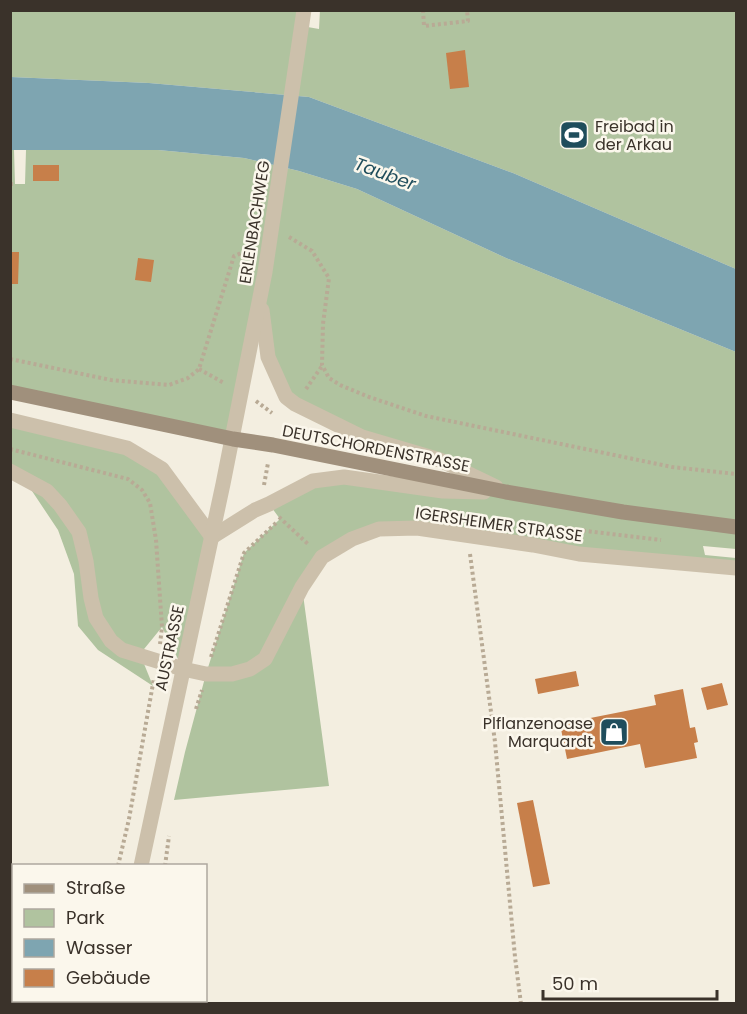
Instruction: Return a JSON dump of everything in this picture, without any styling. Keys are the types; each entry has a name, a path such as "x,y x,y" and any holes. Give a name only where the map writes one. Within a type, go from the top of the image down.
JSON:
{"street":[{"name":"ERLENBACHWEG","path":"232,439 272,228 304,10"},
{"path":"260,295 268,357 286,397 295,404 362,437 440,460 506,492"},
{"name":"DEUTSCHORDENSTRASSE","path":"10,392 232,439 273,445 506,492 736,528"},
{"path":"10,420 127,448 162,469 212,537 255,510 313,481 344,477 443,491 506,492"},
{"name":"AUSTRASSE","path":"141,864 232,439"},
{"name":"IGERSHEIMER STRASSE","path":"10,471 47,491 79,532 93,608 96,618 111,641 122,650 206,674 232,674 250,669 265,659 302,587 322,557 352,539 378,529 417,528 579,554 736,568"}],"path":[{"path":"423,10 424,26 468,21 467,10"},
{"path":"492,10 494,12 502,10"},
{"path":"10,359 111,380 169,386 189,378 199,369 234,256 272,228 312,251 329,278 323,324 322,365 329,378 340,385 426,416 672,467 736,474"},
{"path":"10,449 128,479 142,490 150,503 156,540 162,627 129,819 118,864"},
{"path":"217,637 244,553 280,519 322,557"},
{"path":"468,536 495,742 521,1004"}],"green space":[{"name":"Freibad in der Arkau","path":"320,10 736,11 736,269 513,173 309,97 149,83 11,77 11,11 304,11 302,26 319,29"},
{"path":"11,150 14,150 15,184 25,184 26,150 158,150 244,158 299,171 357,189 506,258 736,352 736,549 703,546 705,555 736,558 736,568 379,529 322,557 302,587 329,786 174,800 206,674 244,553 280,519 269,504 313,481 504,492 295,404 268,357 261,298 233,439 11,392"},
{"path":"10,420 127,448 162,469 212,537 183,669 162,627 140,654 153,686 98,650 78,626 74,574 58,530 22,476 11,471"}],"water":[{"name":"Tauber","path":"11,77 149,83 309,97 513,173 736,269 736,352 506,258 357,189 299,171 244,158 158,150 11,150"}],"building":[{"path":"465,50 469,87 450,89 446,53"},
{"path":"33,165 59,165 59,181 33,181"},
{"path":"10,252 19,252 18,284 10,284"},
{"path":"138,258 154,260 151,282 135,280"},
{"path":"576,671 579,686 538,694 535,679"},
{"path":"722,683 728,705 707,710 701,688"},
{"path":"683,689 690,728 695,727 698,742 694,743 697,758 645,768 640,744 567,759 560,724 656,705 654,695"},
{"path":"533,800 550,884 533,887 517,803"}],"place":[{"name":"Freibad in der Arkau","path":"574,135"},
{"name":"Plflanzenoase Marquardt","path":"614,732"}]}
